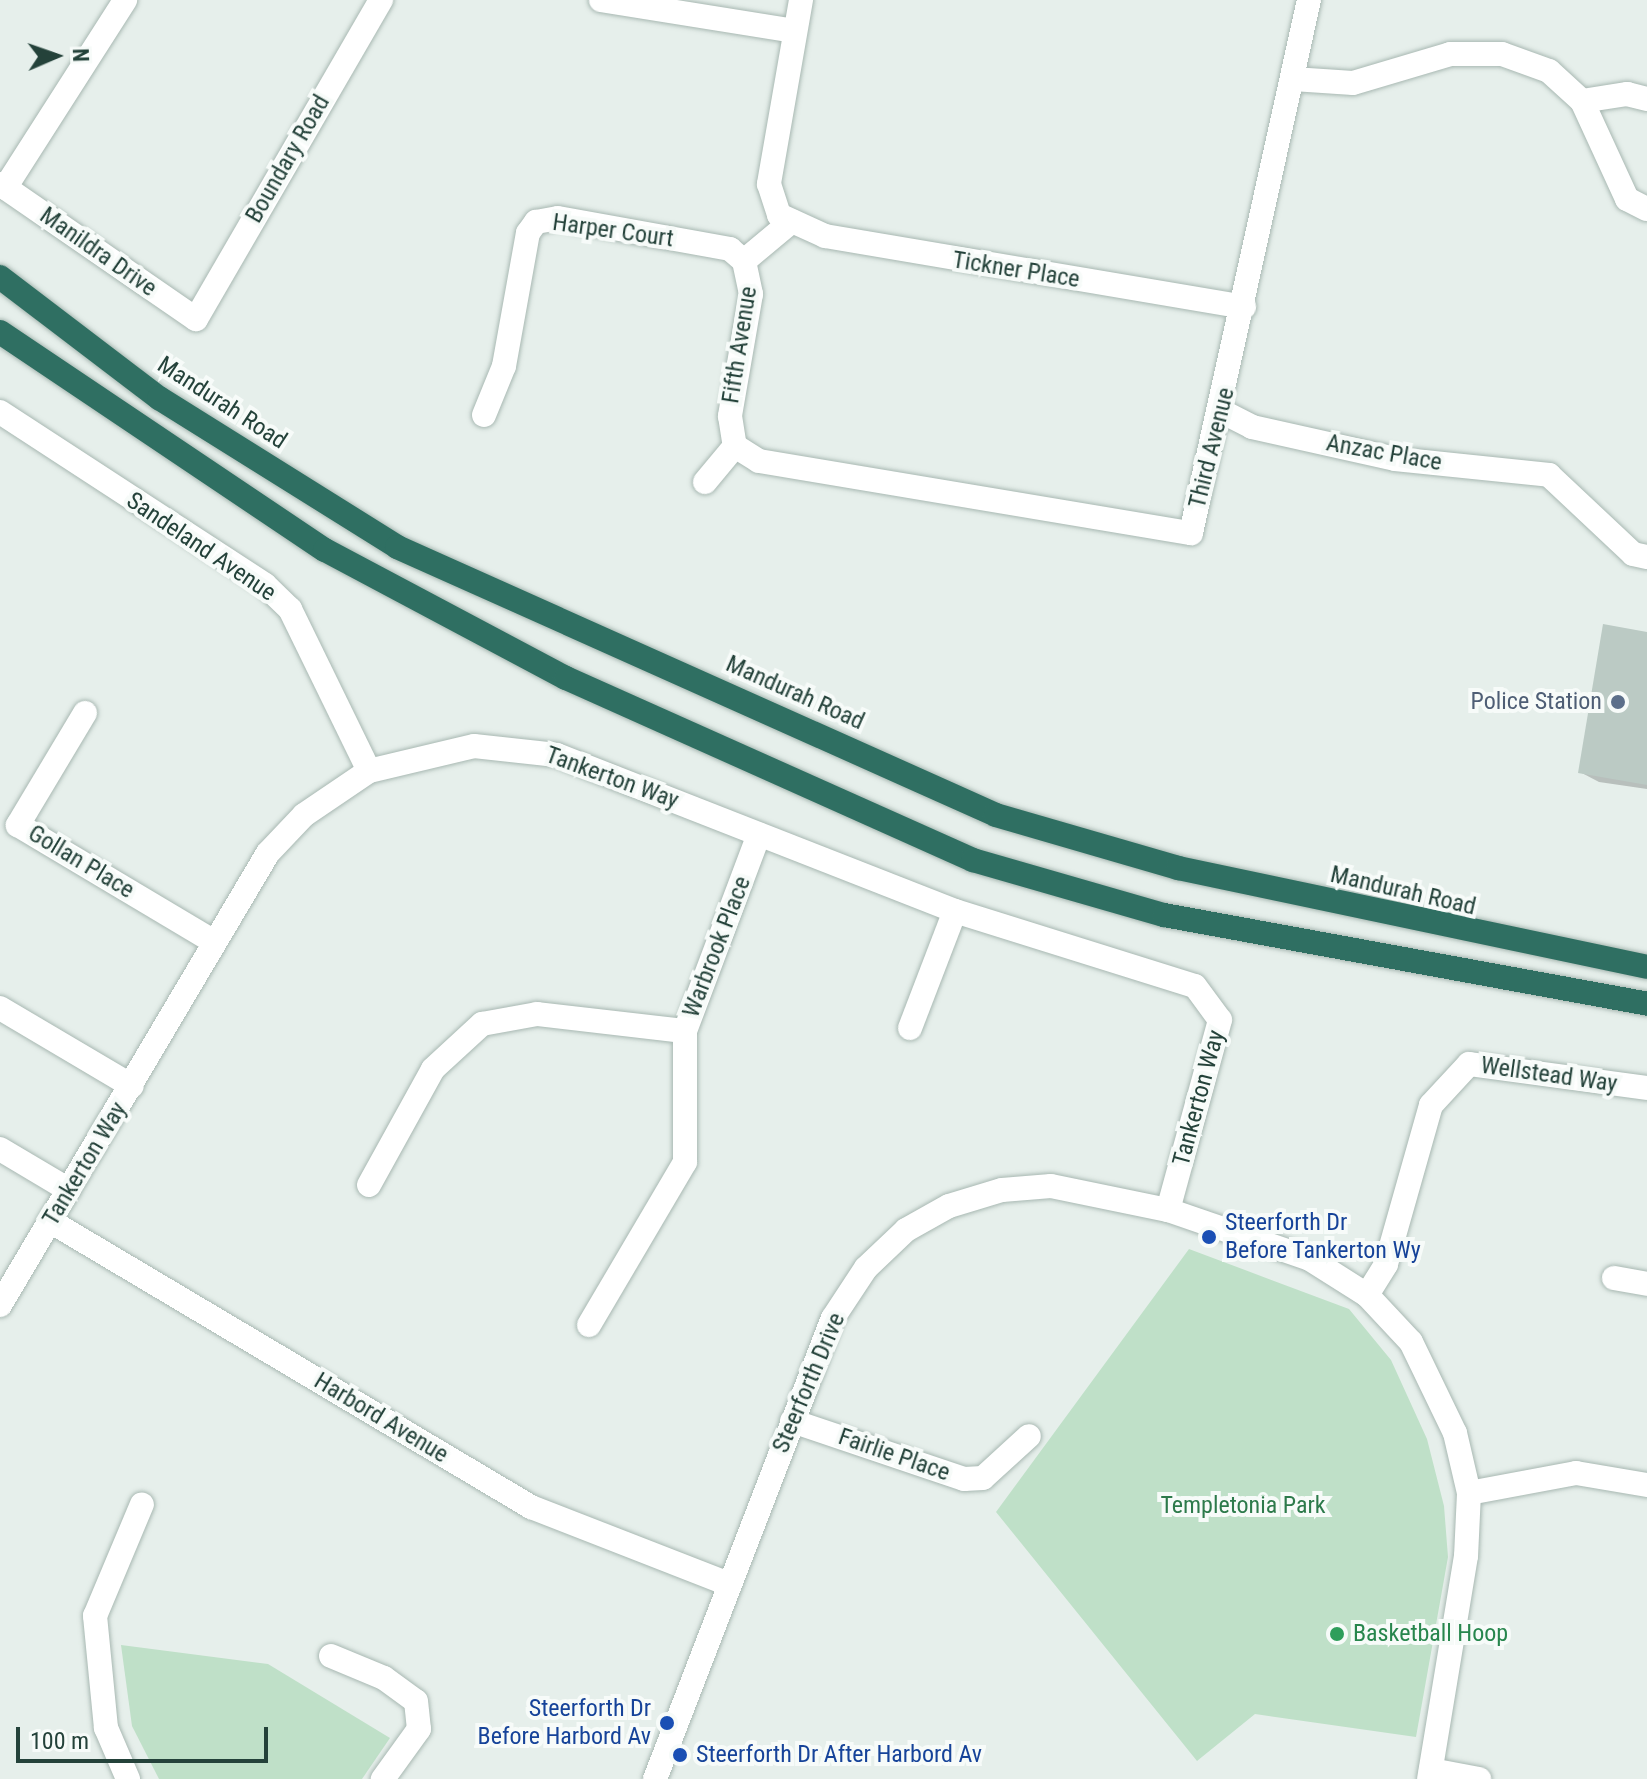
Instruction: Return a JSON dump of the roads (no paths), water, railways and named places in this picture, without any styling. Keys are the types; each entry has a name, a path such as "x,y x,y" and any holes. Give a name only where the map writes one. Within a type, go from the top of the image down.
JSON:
{"highway":[{"name":"Mandurah Road","path":"0,277 159,398 397,547 996,815 1208,875 1647,967"},
{"path":"0,332 325,550 566,678 973,860 1164,915 1647,1004"}],"street":[{"path":"3,186 125,0"},
{"name":"Boundary Road","path":"196,319 381,0"},
{"path":"601,0 795,31"},
{"path":"792,221 777,153 801,0"},
{"name":"Third Avenue","path":"735,446 759,461 1191,533 1223,412 1309,0"},
{"path":"1293,79 1353,83 1450,54 1502,54 1549,71 1582,101 1627,199 1647,209"},
{"path":"1582,101 1627,94 1647,99"},
{"name":"Manildra Drive","path":"3,186 196,319"},
{"name":"Harper Court","path":"484,415 504,366 528,233 536,222 558,218 716,247 744,261"},
{"name":"Tickner Place","path":"792,221 839,239 1244,307"},
{"name":"Fifth Avenue","path":"735,446 730,416 751,294 744,261 792,221"},
{"name":"Sandeland Avenue","path":"0,412 265,585 290,609 369,771"},
{"name":"Anzac Place","path":"1223,412 1252,427 1395,459 1549,475 1633,554 1647,557"},
{"path":"705,482 735,446"},
{"name":"Gollan Place","path":"85,713 18,825 214,942"},
{"name":"Tankerton Way","path":"0,1305 268,853 304,815 369,771 451,748 513,747 557,755 955,911 1207,994 1218,1032 1168,1210"},
{"name":"Warbrook Place","path":"589,1325 685,1162 685,1031 759,834"},
{"path":"910,1028 955,911"},
{"path":"0,1008 132,1086"},
{"path":"369,1185 433,1069 482,1024 537,1014 685,1031"},
{"name":"Wellstead Way","path":"1367,1295 1386,1264 1431,1105 1469,1064 1647,1088"},
{"path":"0,1149 69,1190"},
{"name":"Steerforth Drive","path":"655,1779 726,1583 833,1318 866,1268 927,1217 1026,1187 1075,1188 1168,1210 1310,1259 1367,1295 1411,1342 1436,1383 1469,1493 1466,1556 1430,1775"},
{"name":"Harbord Avenue","path":"50,1221 531,1507 726,1583"},
{"path":"1614,1278 1647,1284"},
{"name":"Fairlie Place","path":"792,1421 964,1479 983,1478 1029,1436"},
{"path":"1469,1493 1576,1473 1647,1485"},
{"path":"128,1779 106,1728 95,1616 142,1504"},
{"path":"331,1656 384,1678 416,1701 419,1729 383,1779"},
{"path":"1430,1775 1479,1779"}],"place":[{"name":"Police Station","path":"1618,702"},
{"name":"Steerforth Dr Before Tankerton Wy","path":"1209,1237"},
{"name":"Basketball Hoop","path":"1337,1634"},
{"name":"Steerforth Dr Before Harbord Av","path":"667,1723"},
{"name":"Steerforth Dr After Harbord Av","path":"680,1755"}],"park label":[{"name":"Templetonia Park","path":"1243,1506"}]}
